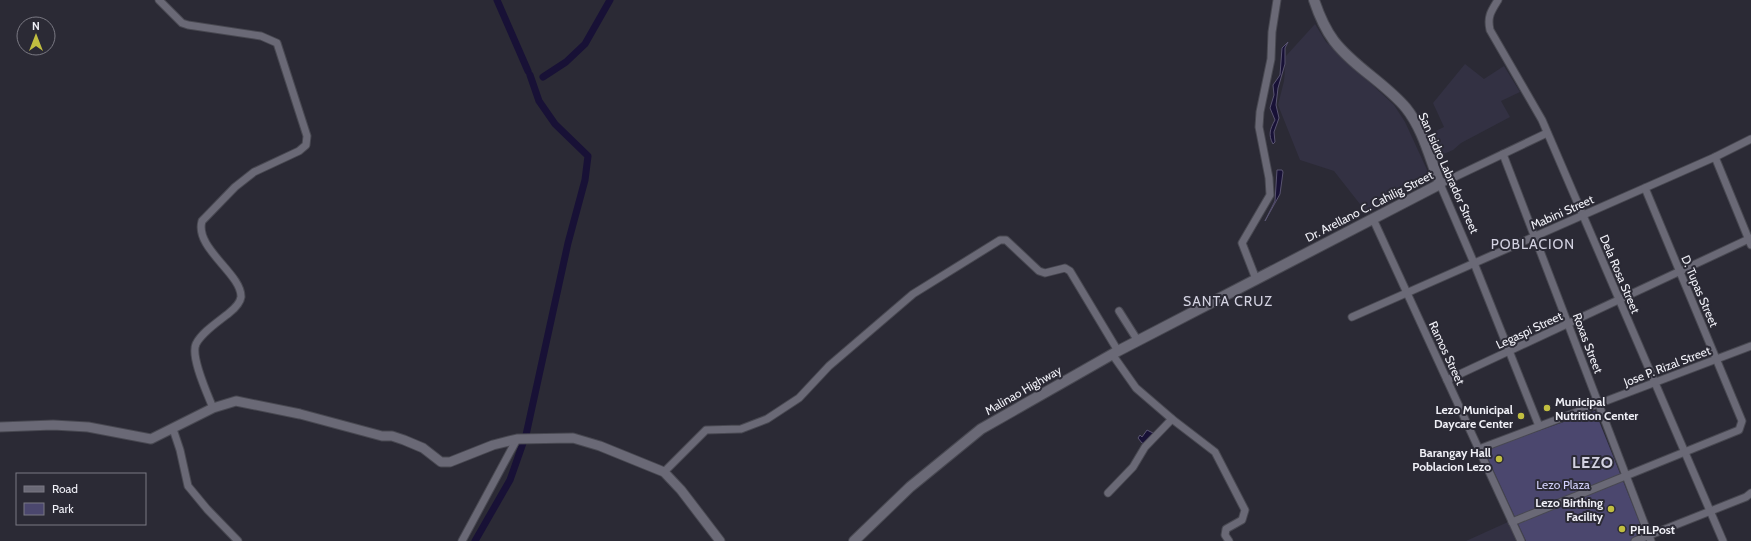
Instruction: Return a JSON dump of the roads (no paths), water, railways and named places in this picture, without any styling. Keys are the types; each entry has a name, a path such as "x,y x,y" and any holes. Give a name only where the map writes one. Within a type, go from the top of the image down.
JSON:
{"main road":[{"name":"San Isidro Labrador Street","path":"1314,0 1324,25 1335,42 1396,97 1408,110 1423,140 1440,184"},
{"name":"Dr. Arellano C. Cahilig Street","path":"1227,294 1440,184"},
{"name":"Malinao Highway","path":"854,541 910,487 981,429 1115,353 1227,294"}],"street":[{"path":"159,0 182,23 262,36 277,43 307,136 306,145 299,151 254,172 235,187 202,221 201,226 203,236 216,257 240,287 241,298 238,306 202,335 195,345 196,356 204,386 213,408"},
{"path":"1256,279 1242,243 1270,195 1269,178 1259,127 1260,112 1271,59 1272,32 1277,0"},
{"name":"Dela Rosa Street","path":"1498,0 1490,11 1488,20 1490,30 1547,133 1723,541"},
{"name":"Dr. Arellano C. Cahilig Street","path":"1440,184 1547,133"},
{"name":"Mabini Street","path":"1352,316 1715,157 1751,139"},
{"name":"Roxas Street","path":"1503,154 1650,538"},
{"path":"1715,157 1750,241"},
{"name":"San Isidro Labrador Street","path":"1440,184 1474,262 1539,426"},
{"name":"D. Tupas Street","path":"1645,188 1742,421 1742,426 1739,430 1684,452"},
{"name":"Ramos Street","path":"1373,219 1521,541"},
{"path":"664,472 706,430 741,429 767,420 799,398 829,366 913,294 1000,240 1006,240 1039,271 1045,273 1065,268 1070,271 1136,388 1172,419 1215,452 1246,510 1242,520 1225,532 1229,541"},
{"name":"Legaspi Street","path":"1447,380 1568,323 1750,241"},
{"path":"1119,311 1138,341"},
{"name":"Jose P. Rizal Street","path":"1479,449 1751,346"},
{"path":"0,427 46,425 88,427 152,439 213,408 236,401 300,414 382,436 392,436 423,448 441,462 450,462 493,445 517,439 573,438 600,446 664,472 681,490 720,541"},
{"path":"1108,494 1133,467 1144,447 1172,419"},
{"path":"173,429 180,450 188,486 207,509 238,541"},
{"path":"462,541 517,439"},
{"path":"1512,522 1684,452"},
{"path":"1635,541 1650,538 1710,511 1746,497 1751,493"}],"waterway":[{"path":"497,0 528,71"},
{"path":"543,77 566,62 585,44 610,0"},
{"path":"526,435 568,243 585,180 588,156 555,124 539,101 530,75"},
{"path":"475,541 510,480 523,443"}],"place":[{"name":"Municipal Nutrition Center","path":"1547,408"},
{"name":"Lezo Municipal Daycare Center","path":"1521,416"},
{"name":"Barangay Hall Poblacion Lezo","path":"1499,459"},
{"name":"Lezo Birthing Facility","path":"1611,509"},
{"name":"PHLPost","path":"1622,529"}],"district":[{"name":"POBLACION","path":"1533,244"},
{"name":"SANTA CRUZ","path":"1228,301"},
{"name":"LEZO","path":"1593,462"}],"park label":[{"name":"Lezo Plaza","path":"1563,484"}]}
